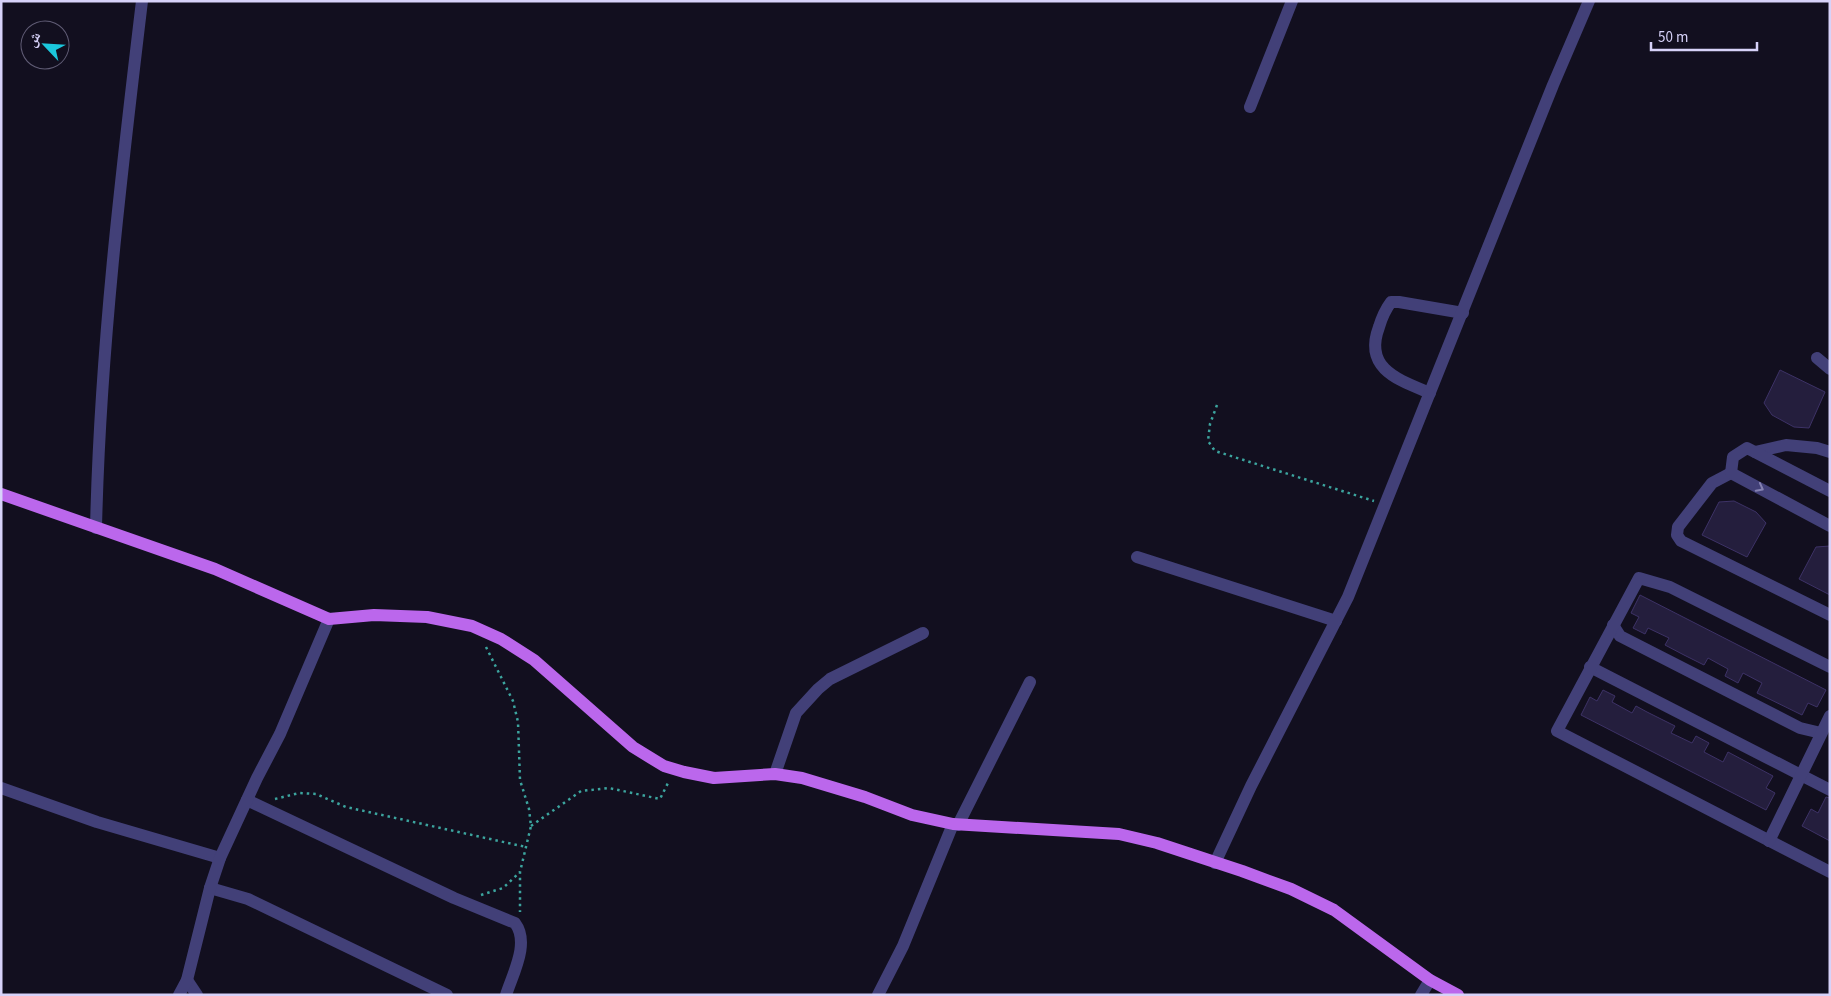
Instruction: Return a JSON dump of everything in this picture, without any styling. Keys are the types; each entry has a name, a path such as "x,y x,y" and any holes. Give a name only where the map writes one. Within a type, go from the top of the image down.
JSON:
{"main road":[{"path":"1,494 215,569 328,619 374,615 427,617 476,628 501,639 534,660 633,747 664,766 714,778 775,774 802,778 865,797 912,815 955,824 1119,834 1157,843 1215,862 1291,889 1334,910 1430,980 1458,995"}],"street":[{"path":"96,528 98,446 117,211 142,1"},
{"path":"1250,107 1292,1"},
{"path":"1215,862 1251,786 1348,597 1463,314 1553,84 1589,1"},
{"path":"1430,393 1394,378 1383,369 1375,352 1375,337 1386,309 1391,302 1400,302 1463,314"},
{"path":"1817,358 1830,369"},
{"path":"1755,452 1786,445 1830,452"},
{"path":"1731,473 1733,457 1747,448 1830,491"},
{"path":"1731,473 1830,526"},
{"path":"1731,473 1712,483 1678,527 1677,535 1681,541 1830,615"},
{"path":"1137,557 1336,621"},
{"path":"1830,667 1670,587 1639,578 1557,731 1830,872"},
{"path":"179,995 187,980 210,888 220,858 251,802 328,619"},
{"path":"1613,625 1620,636 1800,728 1826,727 1769,841"},
{"path":"775,774 796,713 818,689 830,679 922,633"},
{"path":"1590,667 1830,790"},
{"path":"878,995 903,946 955,824 1030,682"},
{"path":"1,788 98,822 220,858"},
{"path":"251,802 454,898 515,923 520,930 521,949 506,995"},
{"path":"210,888 248,899 447,995"},
{"path":"187,980 197,995"},
{"path":"1421,995 1430,980"}],"path":[{"path":"1217,405 1210,424 1208,441 1215,451 1385,504"},
{"path":"476,628 513,701 518,722 520,780 532,826 520,872 520,930"},
{"path":"532,826 581,791 609,788 660,799 675,769"},
{"path":"251,802 299,793 316,794 346,807 526,847"},
{"path":"478,896 504,888 520,872"}],"building":[{"path":"1780,370 1825,392 1809,428 1794,427 1772,415 1764,403"},
{"path":"1734,501 1756,512 1766,523 1747,557 1702,535 1719,502"},
{"path":"1830,546 1830,595 1799,579 1816,547"},
{"path":"1640,595 1826,690 1817,707 1808,703 1802,715 1757,693 1762,683 1743,673 1738,683 1725,676 1728,669 1708,658 1704,665 1665,645 1669,638 1648,628 1645,634 1633,628 1639,617 1631,613"},
{"path":"1603,690 1615,696 1612,702 1632,713 1636,706 1675,726 1671,733 1692,743 1696,736 1709,743 1704,752 1723,762 1728,752 1773,776 1766,788 1775,793 1766,810 1581,715 1590,697 1597,701"},
{"path":"1826,797 1830,798 1830,841 1802,826 1811,809 1818,813"}]}
